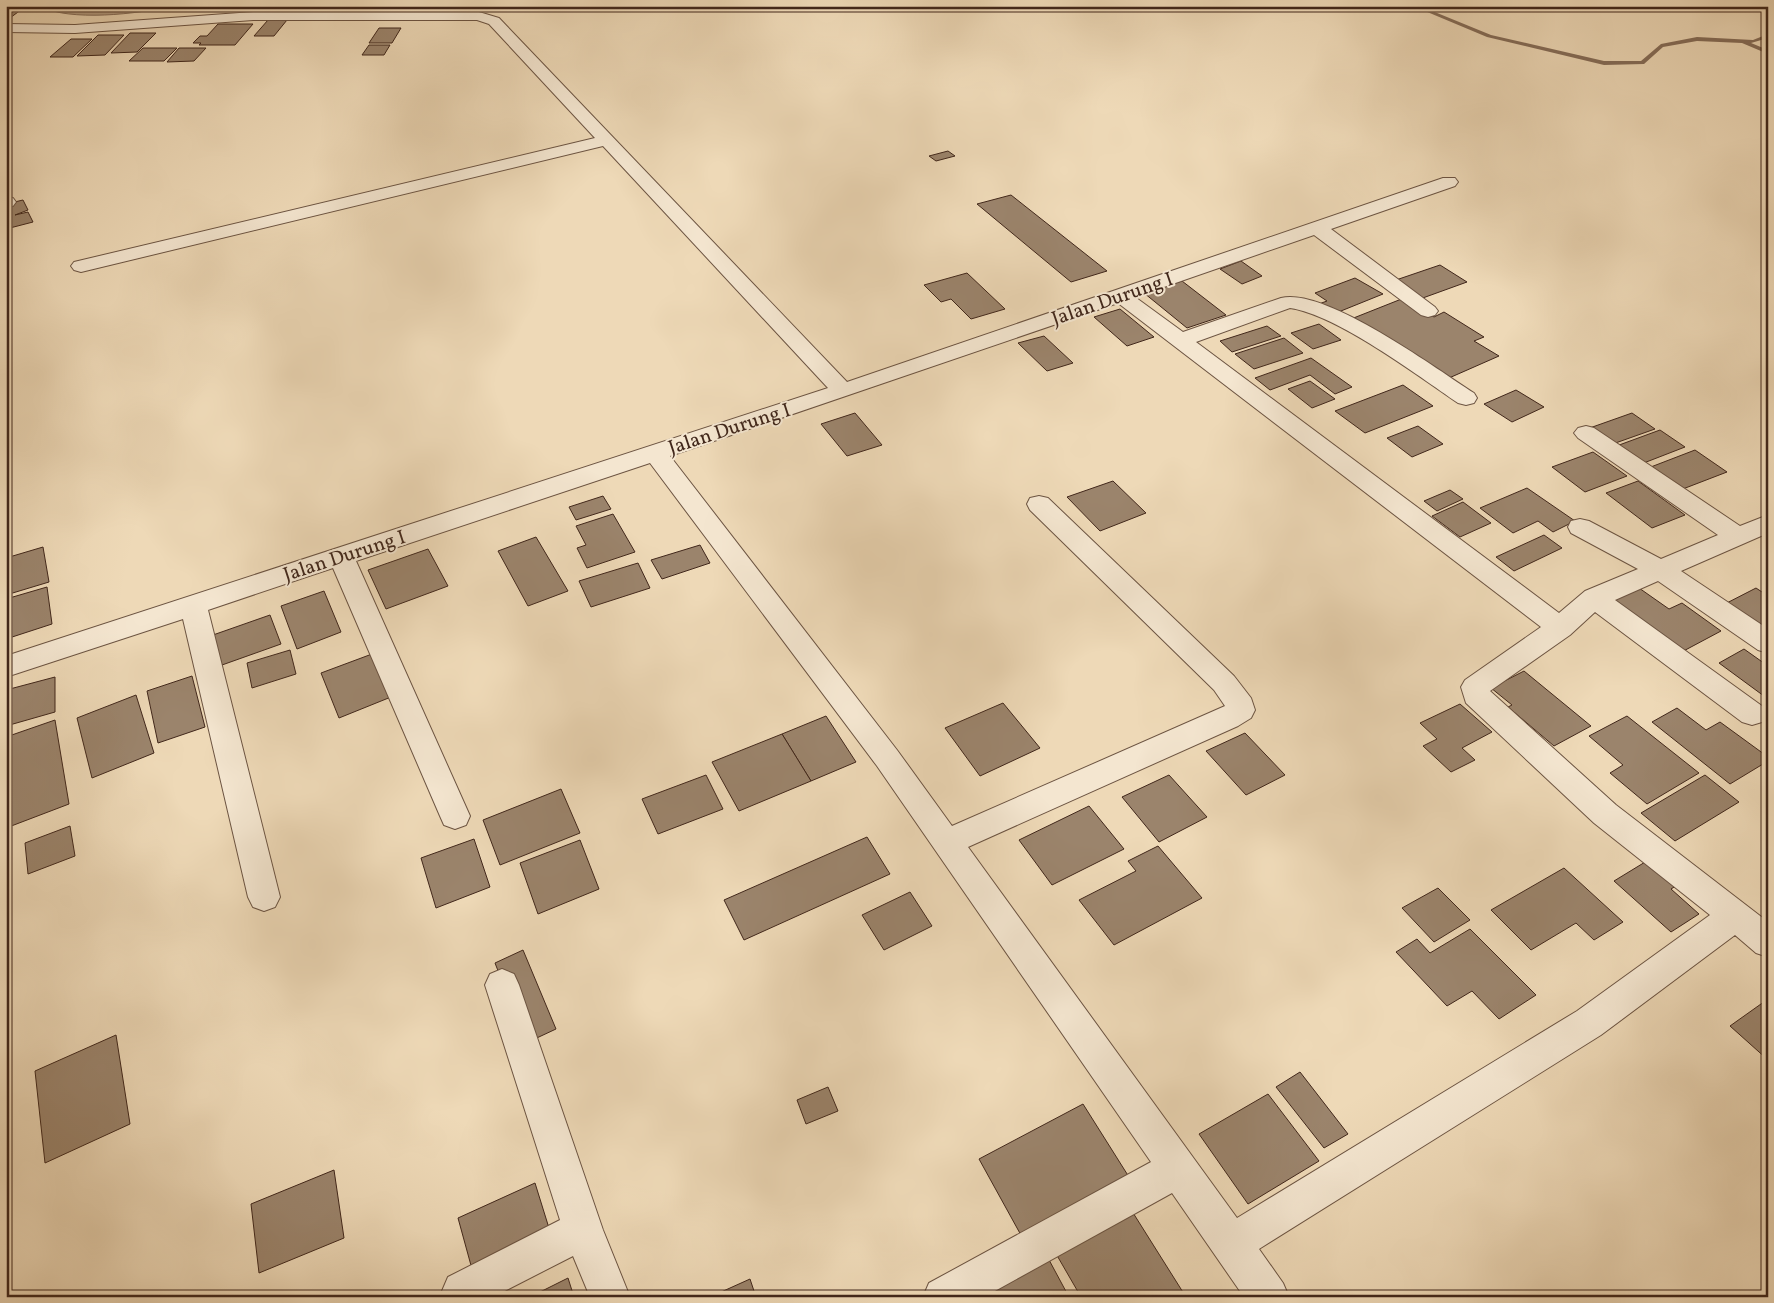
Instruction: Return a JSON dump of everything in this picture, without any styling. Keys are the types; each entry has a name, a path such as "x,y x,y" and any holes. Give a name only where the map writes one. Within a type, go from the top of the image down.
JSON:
{"street":[{"path":"6,28 75,30 135,26 204,18 253,16 479,16 494,21 842,391"},
{"path":"81,266 607,140"},
{"name":"Jalan Durung I","path":"6,667 842,391 1448,182"},
{"path":"1317,228 1428,311"},
{"path":"1120,295 1182,340 1560,628"},
{"path":"1182,340 1288,302 1297,301 1344,321 1466,398"},
{"path":"1586,433 1736,535"},
{"path":"655,452 887,758 1269,1297"},
{"path":"947,842 1228,718 1241,710 1242,706 1224,682 1039,504"},
{"path":"1768,523 1736,535 1594,598 1560,628 1475,687 1476,695 1605,814 1768,942"},
{"path":"1580,527 1660,569 1768,644"},
{"path":"341,556 455,816"},
{"path":"1594,598 1752,714"},
{"path":"192,605 264,897"},
{"path":"1230,1244 1589,1023 1735,916"},
{"path":"502,986 583,1230 610,1297"},
{"path":"943,1297 1178,1169"},
{"path":"462,1290 583,1230"}],"water":[{"path":"40,6 171,6 123,14 86,15 68,14"}],"building":[{"path":"6,9 22,9 6,21"},
{"path":"268,20 287,20 274,36 254,36"},
{"path":"218,24 253,24 235,45 199,45 201,43 193,43 200,36 207,36"},
{"path":"379,28 401,28 392,43 369,43"},
{"path":"130,33 156,33 137,52 111,53"},
{"path":"98,35 124,35 105,55 77,56"},
{"path":"71,39 92,39 73,57 50,57"},
{"path":"369,45 390,45 384,55 362,55"},
{"path":"143,48 177,48 164,61 129,61"},
{"path":"179,48 206,48 194,61 167,62"},
{"path":"948,151 955,156 936,161 929,156"},
{"path":"1011,195 1107,271 1071,282 977,204"},
{"path":"23,200 28,210 15,215 28,212 33,222 6,229 6,204"},
{"path":"1241,261 1262,276 1242,284 1220,269"},
{"path":"1440,265 1467,282 1420,299 1393,281"},
{"path":"967,273 1005,309 971,319 951,299 941,302 924,285"},
{"path":"1355,278 1383,294 1331,315 1316,305 1327,301 1315,293"},
{"path":"1182,281 1226,315 1187,328 1144,293"},
{"path":"1404,298 1434,317 1444,312 1484,337 1474,341 1499,356 1449,378 1346,321"},
{"path":"1120,309 1154,337 1127,346 1094,317"},
{"path":"1319,324 1341,340 1313,349 1291,333"},
{"path":"1267,326 1281,336 1232,352 1220,341"},
{"path":"1044,336 1073,363 1047,371 1018,343"},
{"path":"1284,338 1303,353 1254,369 1235,354"},
{"path":"1311,358 1352,387 1335,394 1310,375 1270,390 1255,378"},
{"path":"1310,381 1335,399 1312,408 1288,389"},
{"path":"1403,385 1433,406 1365,433 1335,411"},
{"path":"1516,390 1544,407 1512,422 1484,404"},
{"path":"855,413 882,445 847,456 821,424"},
{"path":"1632,413 1655,429 1607,446 1584,430"},
{"path":"1418,426 1443,444 1412,457 1387,438"},
{"path":"1660,430 1685,447 1636,466 1611,448"},
{"path":"1695,450 1727,472 1675,492 1643,470"},
{"path":"1593,452 1627,476 1585,492 1552,467"},
{"path":"1113,481 1146,513 1100,531 1067,497"},
{"path":"1638,481 1685,515 1652,528 1606,493"},
{"path":"1527,488 1575,521 1553,532 1538,521 1513,533 1480,508"},
{"path":"1450,490 1463,499 1437,511 1424,501"},
{"path":"603,496 611,509 576,520 569,507"},
{"path":"1463,502 1491,523 1460,537 1432,516"},
{"path":"613,514 635,552 587,568 577,548 586,545 576,526"},
{"path":"1544,535 1562,548 1514,571 1496,557"},
{"path":"536,537 568,591 528,606 498,551"},
{"path":"700,545 710,563 662,579 651,560"},
{"path":"43,547 49,582 6,595 6,558"},
{"path":"428,549 448,586 386,609 368,570"},
{"path":"638,563 650,588 591,607 579,581"},
{"path":"47,587 52,624 6,639 6,599"},
{"path":"1639,588 1669,609 1682,603 1721,631 1676,655 1608,603"},
{"path":"1756,588 1768,596 1768,637 1719,607"},
{"path":"324,591 341,632 297,649 281,606"},
{"path":"270,615 281,644 222,665 213,635"},
{"path":"1744,649 1768,666 1768,699 1719,663"},
{"path":"290,650 296,674 252,688 247,663"},
{"path":"372,654 391,697 339,718 321,673"},
{"path":"1524,671 1591,726 1554,746 1508,707 1512,705 1491,688"},
{"path":"192,676 205,727 158,743 147,691"},
{"path":"55,677 55,712 6,726 6,690"},
{"path":"136,695 154,753 92,778 77,718"},
{"path":"1003,703 1040,748 980,776 945,728"},
{"path":"1460,704 1492,732 1462,748 1475,760 1451,772 1423,746 1437,739 1420,723"},
{"path":"1677,708 1706,730 1720,722 1768,757 1768,761 1730,784 1652,722"},
{"path":"826,716 856,762 811,781 782,734"},
{"path":"1627,716 1699,773 1647,804 1610,773 1623,765 1589,736"},
{"path":"55,720 69,804 6,828 6,737"},
{"path":"1245,733 1285,775 1246,795 1206,751"},
{"path":"782,734 811,781 739,811 712,762"},
{"path":"706,775 723,809 658,834 642,799"},
{"path":"1169,775 1207,817 1159,842 1122,797"},
{"path":"1705,775 1739,802 1675,841 1641,813"},
{"path":"561,789 580,833 500,865 483,820"},
{"path":"1089,806 1124,849 1052,885 1019,840"},
{"path":"70,826 75,856 28,874 25,843"},
{"path":"867,837 890,874 744,940 724,900"},
{"path":"474,839 490,887 436,908 421,858"},
{"path":"580,840 599,889 538,914 520,863"},
{"path":"1158,846 1202,898 1114,945 1079,900 1136,871 1128,861"},
{"path":"1655,856 1684,881 1671,889 1699,914 1671,932 1614,881"},
{"path":"1564,868 1623,922 1594,940 1576,923 1531,950 1491,910"},
{"path":"1438,888 1470,920 1434,942 1402,908"},
{"path":"910,892 932,926 884,950 862,915"},
{"path":"1470,929 1536,995 1499,1019 1472,991 1447,1006 1396,952 1417,939 1430,953"},
{"path":"523,950 556,1029 526,1043 495,963"},
{"path":"1768,999 1768,1060 1730,1026"},
{"path":"116,1035 130,1124 45,1163 35,1071"},
{"path":"1300,1072 1348,1134 1324,1148 1276,1087"},
{"path":"828,1087 838,1111 806,1124 797,1100"},
{"path":"1268,1094 1319,1161 1248,1204 1199,1134"},
{"path":"1083,1104 1129,1177 1022,1237 979,1159"},
{"path":"334,1170 344,1238 259,1273 251,1204"},
{"path":"535,1183 553,1241 475,1280 458,1218"},
{"path":"1130,1208 1186,1297 1081,1297 1055,1252"},
{"path":"1048,1258 1069,1297 998,1297 993,1286"},
{"path":"568,1278 574,1297 530,1297"},
{"path":"750,1279 756,1297 710,1297"}],"waterway":[{"path":"1415,6 1489,36 1604,63 1642,63 1661,46 1697,39 1754,42 1768,36"},
{"path":"1745,43 1768,52"}]}
